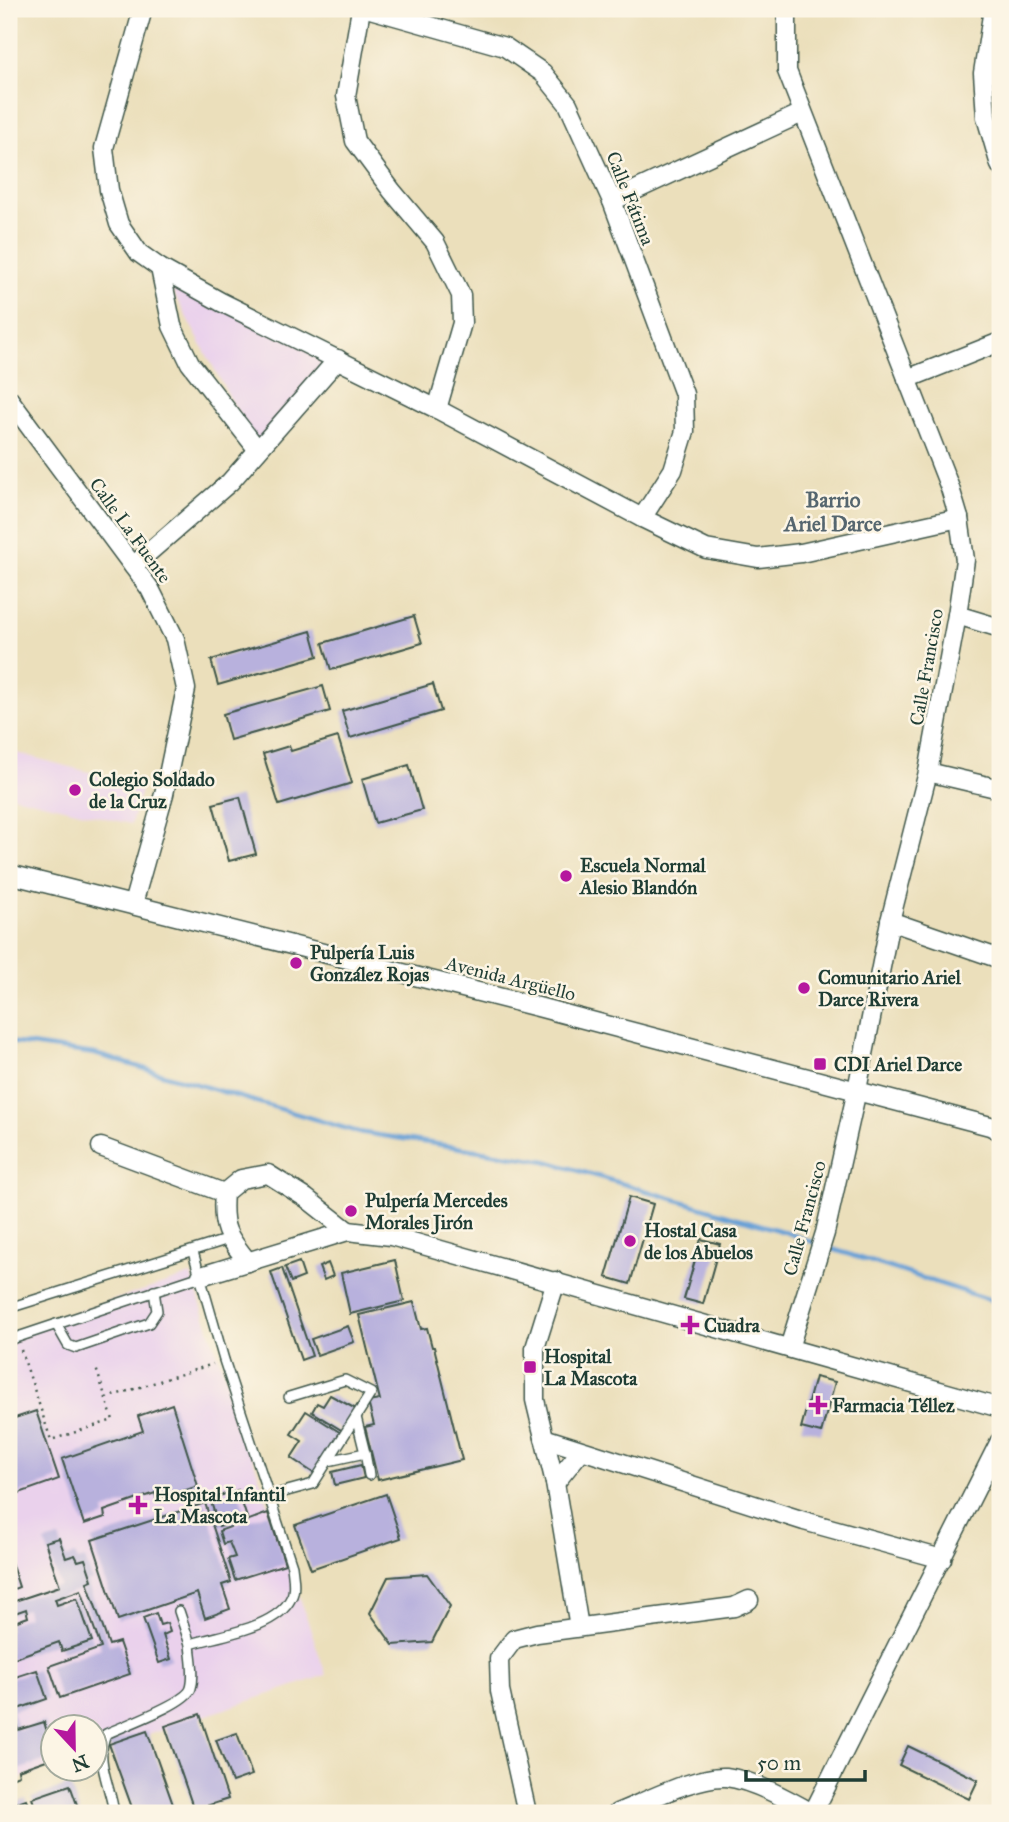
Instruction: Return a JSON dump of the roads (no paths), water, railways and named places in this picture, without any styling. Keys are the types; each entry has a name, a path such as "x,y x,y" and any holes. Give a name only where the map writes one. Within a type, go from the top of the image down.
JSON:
{"street":[{"path":"143,9 104,148 109,190 118,224 139,253 160,268 220,302 437,409 706,550 758,558 801,554 959,518"},
{"path":"361,9 346,96 355,141 435,242 461,295 462,323 437,409"},
{"name":"Calle Fátima","path":"370,9 505,47 543,73 568,104 612,201 684,394 685,431 673,470 642,518"},
{"name":"Calle Francisco","path":"787,9 787,71 950,488 959,518 965,560 929,772 890,920 857,1090 825,1233 789,1348"},
{"path":"993,9 983,73 986,117 1000,165"},
{"path":"612,201 802,113"},
{"path":"160,268 172,326 190,363 258,450"},
{"path":"907,379 1000,342"},
{"path":"133,566 230,482 338,359"},
{"name":"Calle La Fuente","path":"9,399 150,589 175,639 186,689 164,794 133,904"},
{"path":"957,614 1000,628"},
{"path":"929,772 1000,789"},
{"name":"Avenida Argüello","path":"9,874 857,1090 1000,1131"},
{"path":"890,920 1000,959"},
{"path":"102,1147 224,1193"},
{"path":"248,1262 229,1239 223,1212 224,1193 241,1179 268,1174 306,1198 348,1231"},
{"path":"201,1276 348,1231 391,1236 1000,1408"},
{"path":"556,1281 535,1348 535,1400 555,1483 579,1627"},
{"path":"544,1438 804,1521 942,1559"},
{"path":"617,1813 686,1784 726,1777 776,1792 812,1813 1000,1441"},
{"path":"555,1483 581,1451"},
{"path":"527,1813 500,1692 499,1660 514,1639 537,1633 734,1607 749,1600"}],"lane":[{"path":"9,1308 229,1239"},
{"path":"190,1644 265,1622 282,1612 293,1596 292,1566 224,1360 193,1252"},
{"path":"12,1339 201,1276"},
{"path":"56,1324 68,1345 76,1348 149,1323 157,1311 154,1291"},
{"path":"269,1496 313,1484 371,1393 345,1380 289,1398"},
{"path":"356,1417 369,1475"},
{"path":"328,1461 365,1454"},
{"path":"114,1813 101,1758 106,1734 174,1705 187,1696 191,1688 190,1644 179,1611"}],"waterway":[{"path":"9,1042 95,1054 358,1132 546,1161 818,1244"},
{"path":"826,1247 1000,1303"}],"place":[{"name":"Colegio Soldado de la Cruz","path":"75,790"},
{"name":"Escuela Normal Alesio Blandón","path":"566,876"},
{"name":"Pulpería Luis González Rojas","path":"296,963"},
{"name":"Comunitario Ariel Darce Rivera","path":"804,988"},
{"name":"CDI Ariel Darce","path":"820,1064"},
{"name":"Pulpería Mercedes Morales Jirón","path":"351,1211"},
{"name":"Hostal Casa de los Abuelos","path":"630,1241"},
{"name":"Cuadra","path":"690,1325"},
{"name":"Hospital La Mascota","path":"530,1367"},
{"name":"Farmacia Téllez","path":"818,1405"},
{"name":"Hospital Infantil La Mascota","path":"138,1505"}],"district":[{"name":"Barrio Ariel Darce","path":"833,512"}]}
